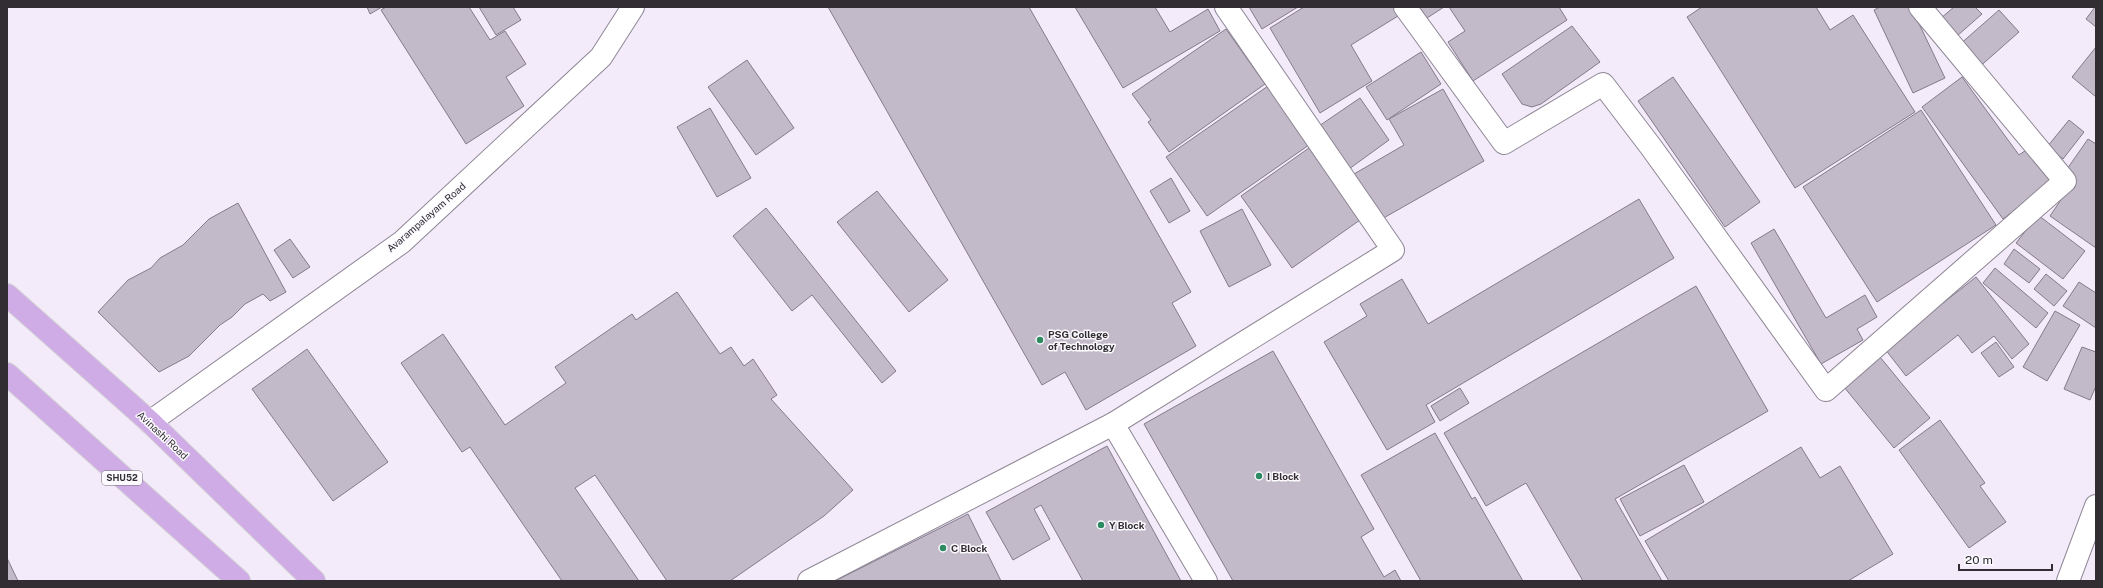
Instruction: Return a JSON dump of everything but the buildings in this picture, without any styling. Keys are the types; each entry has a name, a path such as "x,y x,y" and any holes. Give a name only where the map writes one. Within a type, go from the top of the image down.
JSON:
{"main road":[{"name":"Avinashi Road","path":"7,295 150,422 314,581"},
{"name":"SHU52","path":"7,374 239,581"}],"street":[{"name":"Avarampalayam Road","path":"150,422 402,242 601,57 633,7"},
{"path":"809,581 1113,424 1393,250 1226,7"},
{"path":"1405,7 1504,143 1603,84 1651,146 1826,390 2065,181 1920,7"},
{"path":"1113,424 1206,581"},
{"path":"2068,581 2096,506"}],"place":[{"name":"PSG College of Technology","path":"1040,340"},
{"name":"I Block","path":"1259,476"},
{"name":"Y Block","path":"1101,525"},
{"name":"C Block","path":"943,548"}]}
